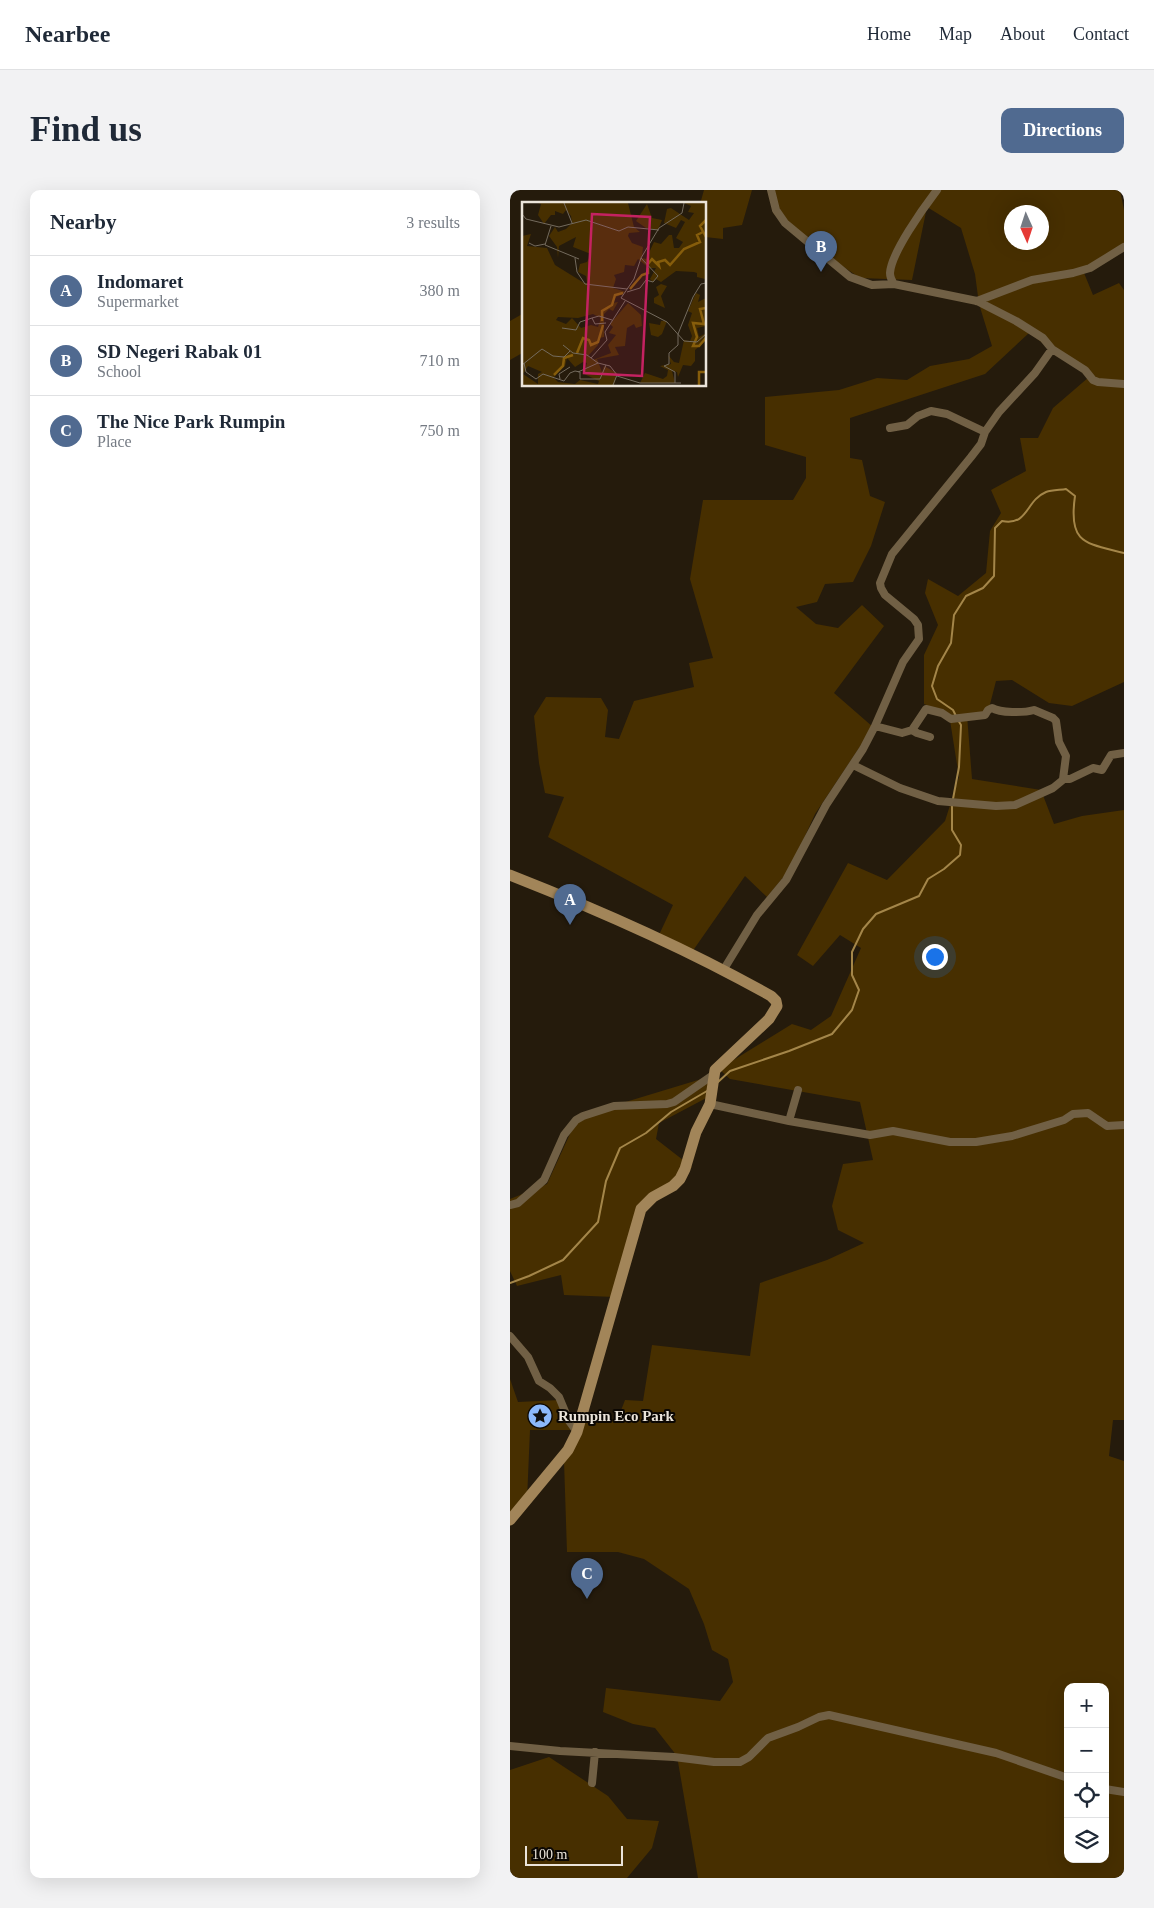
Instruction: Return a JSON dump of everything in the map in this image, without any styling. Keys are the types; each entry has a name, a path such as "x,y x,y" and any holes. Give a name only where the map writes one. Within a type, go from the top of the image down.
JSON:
{"main road":[{"path":"510,875 569,898 724,969 771,996 776,1001 777,1006 769,1019 718,1065 713,1077 711,1099 696,1132 685,1169 680,1179 673,1186 653,1197 641,1209 578,1432 568,1450 510,1520"}],"street":[{"path":"771,190 776,210 785,223 850,277 872,285 894,284 977,300 1043,338 1052,349 1085,370 1093,380 1124,384"},
{"path":"894,284 890,272 896,257 923,208 936,190"},
{"path":"977,300 1032,280 1090,268 1124,248"},
{"path":"724,969 757,915 786,880 826,805 853,765 875,726 903,662 920,635 914,619 882,592 880,583 892,554 981,444 985,432 998,412 1035,373 1052,349"},
{"path":"890,428 907,425 918,416 931,411 947,414 985,432"},
{"path":"875,726 902,734 912,730 926,708 942,713 951,719 985,715 992,708 996,711 1005,712 1028,712 1034,710 1053,718 1058,725 1059,742 1066,756 1062,776 1064,779"},
{"path":"912,730 930,737"},
{"path":"853,765 914,794 938,801 996,806 1015,805 1046,791 1064,779 1070,779 1093,768 1102,770 1111,755 1124,754"},
{"path":"510,1205 518,1203 544,1180 564,1135 576,1120 614,1106 674,1102 713,1077"},
{"path":"789,1121 798,1090"},
{"path":"711,1099 789,1121 870,1136 893,1131 950,1142 976,1142 1012,1136 1064,1120 1073,1114 1088,1113 1107,1126 1124,1125"},
{"path":"510,1336 528,1357 539,1381 559,1397 569,1421 578,1432"},
{"path":"510,1746 560,1751 674,1757 714,1762 740,1762 749,1757 768,1738 819,1717 829,1715 996,1753 1064,1777"},
{"path":"592,1783 595,1752"},
{"path":"1109,1789 1124,1792"}],"shaded area":[{"path":"704,190 752,190 742,225 723,228 723,239 706,237 706,202 701,202"},
{"path":"770,190 1120,190 1124,210 1124,244 1084,273 1093,295 1119,283 1124,290 1124,682 1072,706 1049,703 1012,680 996,681 988,712 967,715 972,779 1041,790 1054,824 1082,816 1124,810 1124,1420 1113,1420 1109,1456 1124,1461 1124,1878 698,1878 677,1756 655,1728 633,1724 603,1712 606,1688 720,1701 733,1682 728,1659 712,1650 704,1624 689,1589 644,1559 618,1552 567,1552 564,1461 584,1416 617,1421 625,1400 643,1401 652,1345 750,1356 760,1283 827,1260 864,1243 838,1230 832,1206 843,1164 873,1160 860,1102 730,1079 719,1069 792,1024 811,1030 831,1016 861,948 840,935 813,966 797,955 848,863 887,880 945,821 959,777 949,714 924,704 924,655 938,625 925,593 928,579 958,596 986,573 990,531 1001,513 991,490 1026,471 1020,438 1038,438 1053,408 1089,377 1029,333 985,374 850,418 850,458 862,460 870,496 885,502 871,546 853,582 825,584 817,602 796,607 816,624 838,628 862,605 884,626 834,693 873,727 815,814 790,869 767,897 745,876 692,952 658,937 673,905 548,837 564,797 545,793 539,763 534,716 546,697 601,698 608,710 605,737 619,739 634,701 694,687 689,663 713,658 690,579 703,500 793,500 806,478 806,457 765,445 765,397 839,390 877,378 907,380 930,366 969,359 992,346 979,304 975,274 961,228 927,207 912,280 860,278 795,234 773,213"},
{"path":"522,314 522,353 510,360 510,321"},
{"path":"708,1077 712,1095 659,1123 656,1139 692,1167 675,1188 642,1205 615,1297 564,1295 561,1275 517,1286 510,1271 510,1199 547,1184 575,1123 609,1107"},
{"path":"510,1379 518,1402 560,1400 578,1430 530,1430 527,1500 510,1519"},
{"path":"549,1757 608,1796 627,1819 659,1821 652,1848 627,1878 510,1878 510,1770"}],"waterway":[{"path":"956,716 953,710 937,699 932,686 938,666 951,643 954,615 966,596 983,588 994,576 995,528 1002,521 1011,522 1017,520 1039,496 1046,492 1066,489 1075,496 1074,524 1082,539 1099,547 1124,553"},
{"path":"953,799 959,767 961,725 958,720"},
{"path":"718,1082 730,1071 832,1034 852,1010 859,990 852,975 852,952 863,929 876,914 919,896 928,879 944,869 960,855 961,845 952,830 952,804"},
{"path":"510,1283 563,1260 598,1222 606,1181 620,1148 646,1133 671,1112 707,1091"}],"place":[{"name":"SD Negeri Rabak 01","path":"821,272"},
{"name":"Indomaret","path":"570,925"},
{"name":"Rumpin Eco Park","path":"540,1416"},
{"name":"The Nice Park Rumpin","path":"587,1599"}]}
